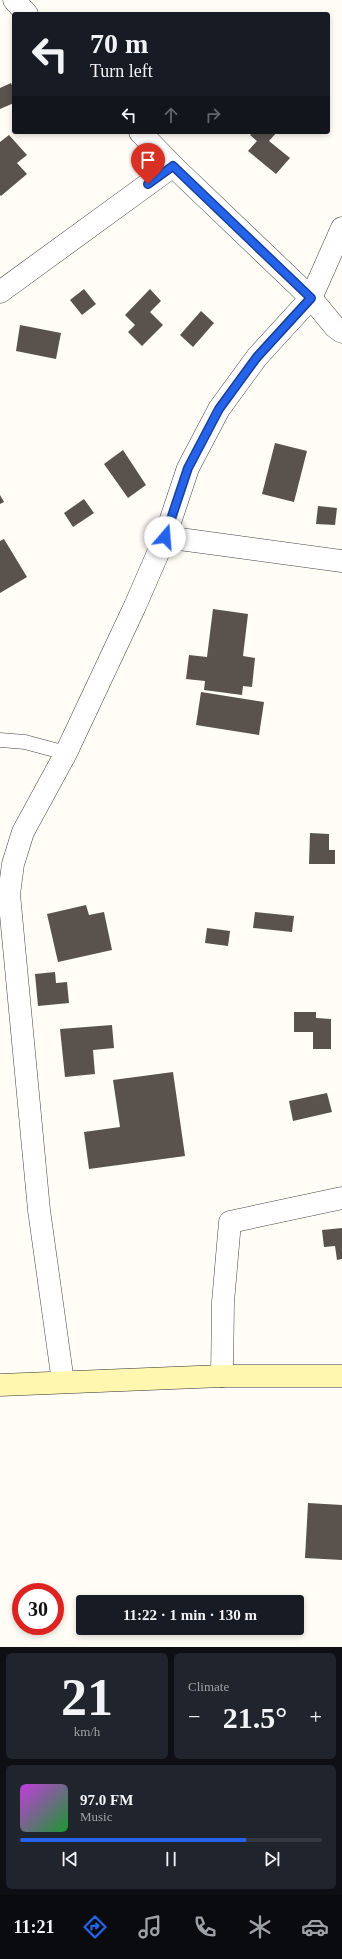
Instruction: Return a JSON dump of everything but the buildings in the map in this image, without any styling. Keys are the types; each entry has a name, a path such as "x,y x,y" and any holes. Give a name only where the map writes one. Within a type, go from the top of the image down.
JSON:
{"street":[{"path":"14,0 25,12"},
{"path":"142,134 173,166 311,298 335,327 342,332"},
{"path":"0,292 173,166"},
{"path":"63,1382 39,1210 9,894 12,864 23,832 66,753 135,606 165,537 188,468 219,409 257,357 311,298 342,228"},
{"path":"165,537 342,561"},
{"path":"222,1376 223,1302 230,1222 342,1198"},
{"path":"0,1385 222,1376 342,1376"}],"lane":[{"path":"0,740 25,742 66,753"}],"route":[{"path":"148,184 173,166 311,298 257,357 219,409 188,468 165,537"}]}
